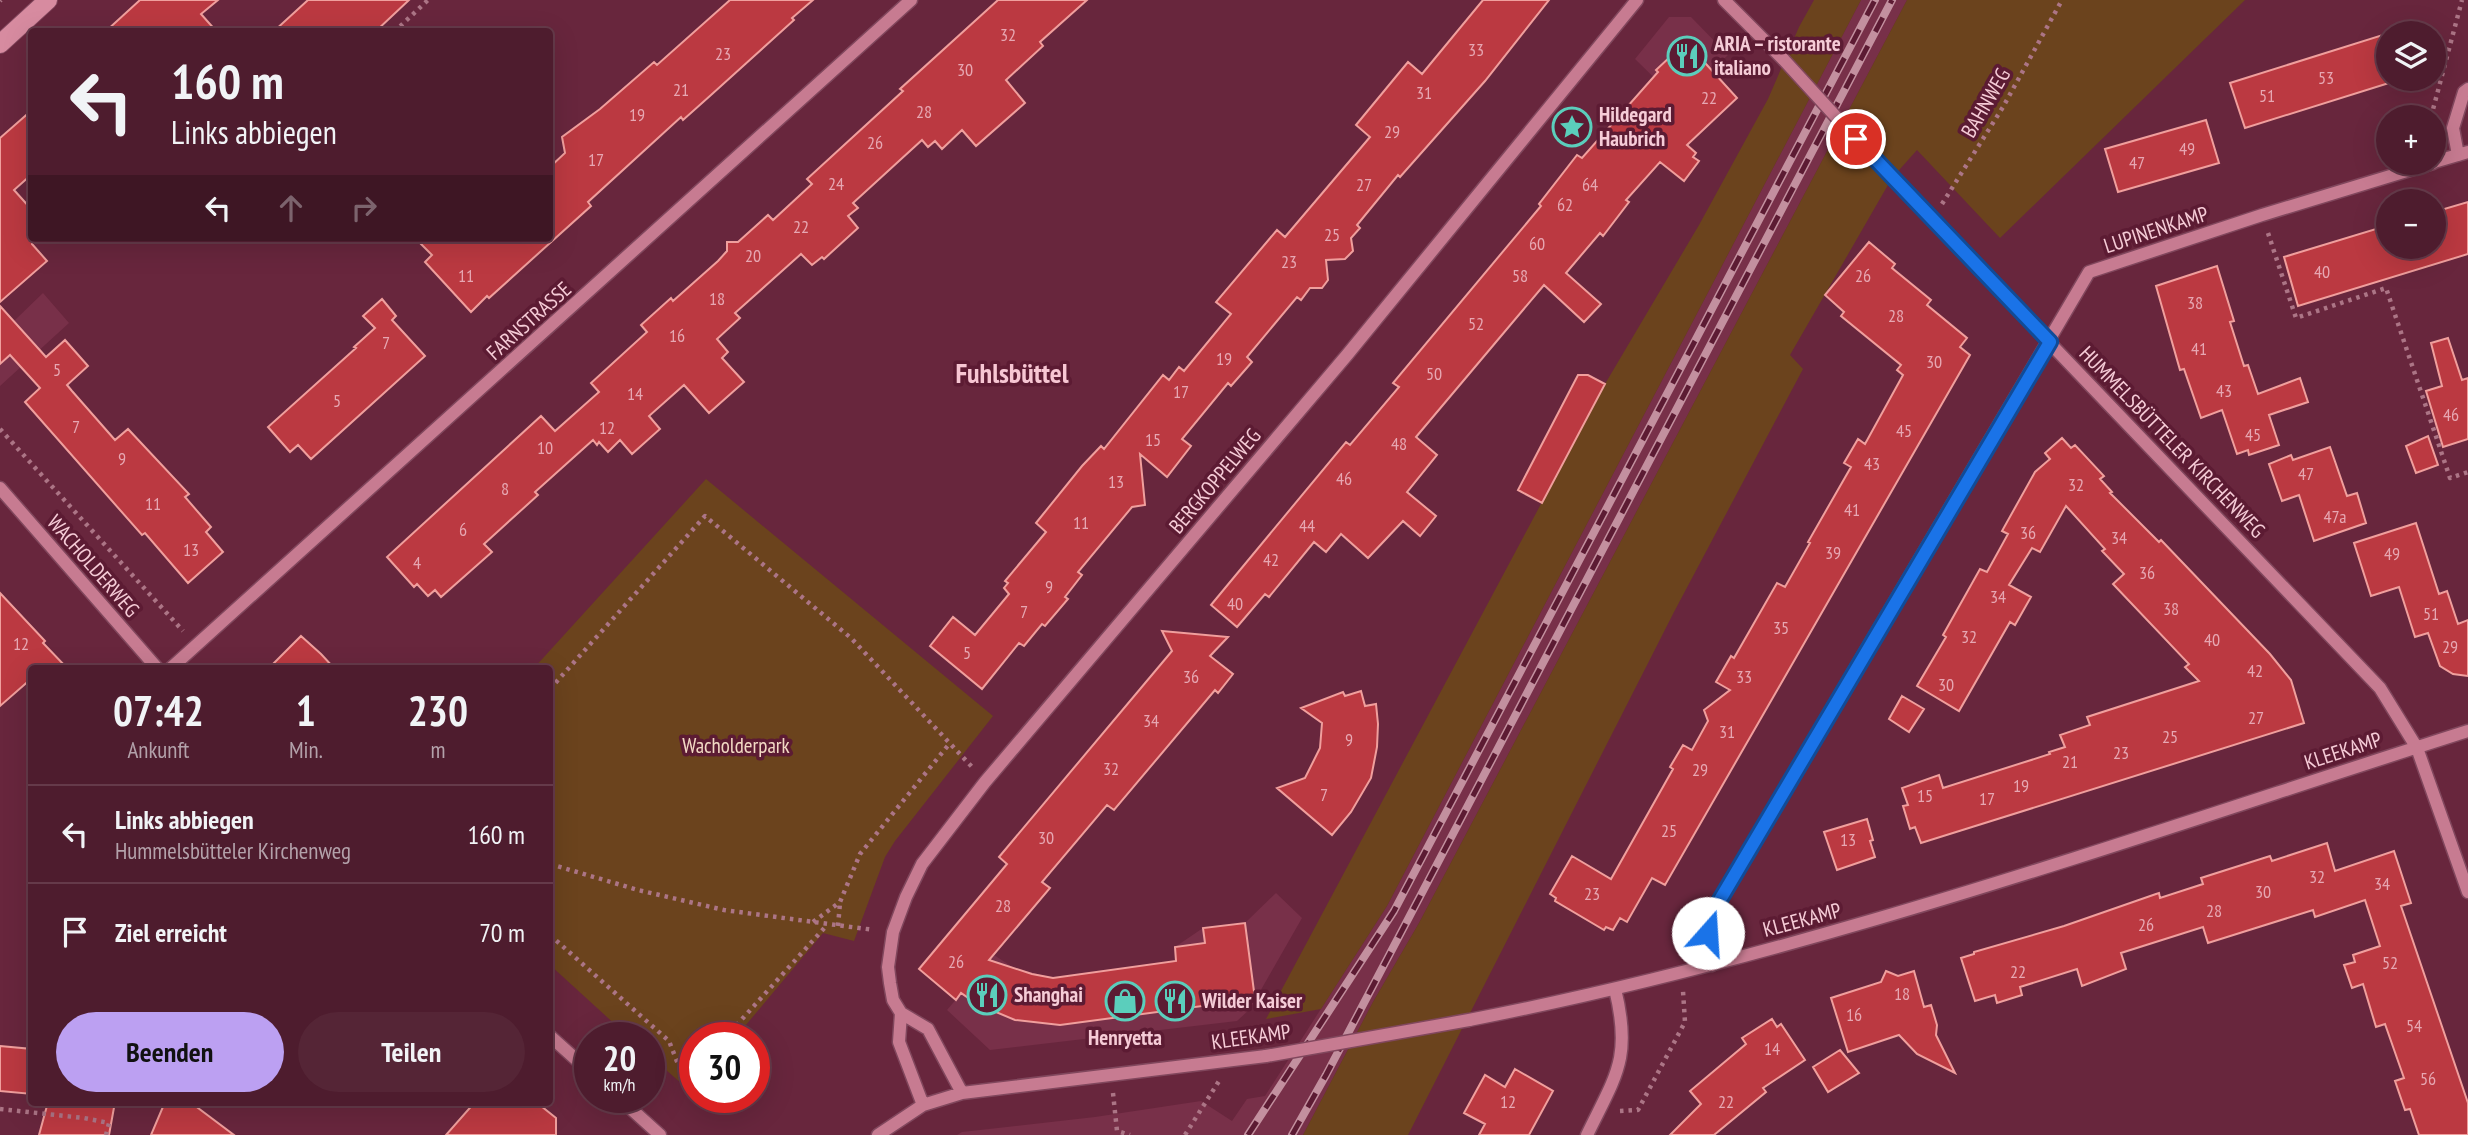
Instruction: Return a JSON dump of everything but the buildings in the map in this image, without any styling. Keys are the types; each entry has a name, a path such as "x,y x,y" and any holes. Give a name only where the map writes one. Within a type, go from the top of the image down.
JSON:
{"main road":[{"path":"0,44 48,0"}],"street":[{"name":"FARNSTRASSE","path":"175,665 911,0"},
{"name":"BERGKOPPELWEG","path":"923,1105 899,1042 901,1013 893,1000 888,967 893,932 922,864 985,782 1348,355 1637,0"},
{"name":"HUMMELSBÜTTELER KIRCHENWEG","path":"1724,0 2380,688 2417,748 2468,892"},
{"path":"2463,154 2453,128 2464,92 2468,89"},
{"name":"LUPINENKAMP","path":"2446,159 2463,154"},
{"name":"LUPINENKAMP","path":"1712,965 1708,933 1711,915 2089,272 2394,175"},
{"name":"WACHOLDERWEG","path":"0,488 154,665"},
{"name":"KLEEKAMP","path":"962,1093 1266,1056 1469,1020 1615,989 1884,918 2468,731"},
{"path":"1587,1135 1616,1077 1621,1059 1622,1021 1615,989"},
{"path":"877,1135 923,1105 962,1093 928,1029 901,1013"},
{"path":"553,1039 574,1058"},
{"path":"636,1113 660,1135"}],"path":[{"path":"398,28 428,0"},
{"name":"BAHNWEG","path":"1931,219 2003,107 2062,0"},
{"path":"2434,105 2462,0"},
{"path":"2262,215 2296,318 2386,288 2450,478 2468,472"},
{"path":"0,429 186,634"},
{"path":"553,686 705,516 851,638 985,782"},
{"path":"838,926 840,902 860,854 950,743"},
{"path":"553,865 638,890 724,910 893,932"},
{"path":"812,923 840,902"},
{"path":"739,1022 827,925"},
{"path":"553,938 669,1041 679,1067"},
{"path":"1598,1113 1638,1110 1685,1022 1682,972"},
{"path":"1185,1135 1233,1060"},
{"path":"1113,1091 1117,1131 1130,1135"},
{"path":"0,1109 109,1123 106,1135"}],"shaded area":[{"path":"1861,0 1907,0 1419,923 1373,1002 1303,1135 957,1135 962,1132 1095,1117 1201,1101 1232,1121 1247,1099 1265,1096 1387,906"},
{"path":"1669,17 1691,17 1728,55 1678,101 1635,59"},
{"path":"43,293 69,323 0,386 0,306 14,321"},
{"path":"1276,893 1302,918 1250,1009 1237,1021 990,1050 947,1010 994,955 1014,968 1053,978 1176,962 1175,947 1203,928 1245,923"}],"green space":[{"path":"1814,0 1861,0 1387,906 1321,1009 1266,1019 1605,384 1699,225 1768,99 1799,27"},
{"path":"1907,0 2245,0 2000,238 1917,150 1892,178 1790,355 1803,369 1674,612 1408,1135 1303,1135 1373,1002 1419,923"},
{"name":"Wacholderpark","path":"706,479 993,716 885,857 854,941 823,933 748,1022 679,1022 679,1081 665,1069 665,1022 612,1022 553,968 553,665 537,665"}],"railway":[{"path":"1248,1135 1394,911 1875,0"},
{"path":"1292,1135 1892,0"}],"place":[{"name":"ARIA – ristorante italiano","path":"1687,56"},
{"name":"Hildegard Haubrich","path":"1572,127"},
{"name":"Shanghai","path":"987,995"},
{"name":"Henryetta","path":"1125,1001"},
{"name":"Wilder Kaiser","path":"1175,1001"}],"district":[{"name":"Fuhlsbüttel","path":"1012,373"}],"route":[{"path":"1708,933 1711,915 2050,342 1856,139"}]}
